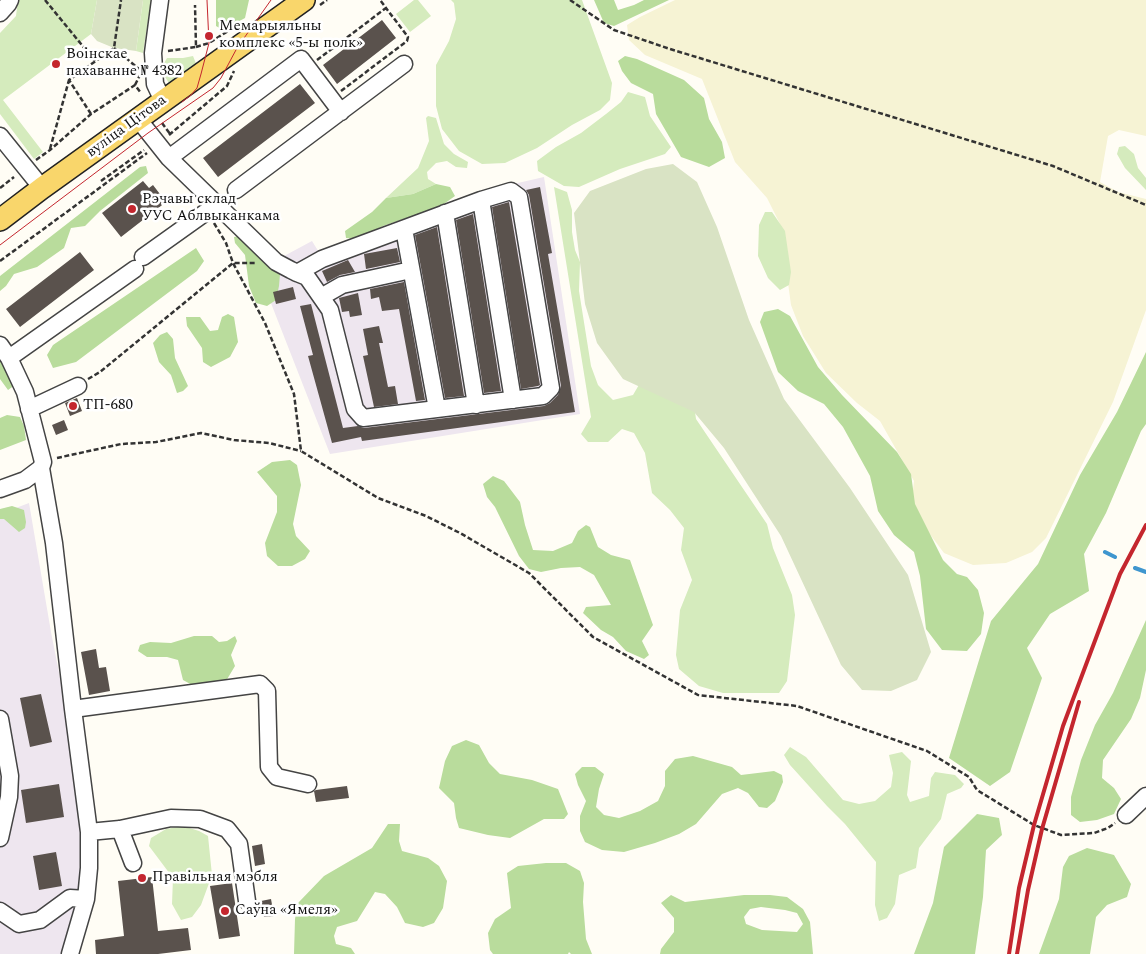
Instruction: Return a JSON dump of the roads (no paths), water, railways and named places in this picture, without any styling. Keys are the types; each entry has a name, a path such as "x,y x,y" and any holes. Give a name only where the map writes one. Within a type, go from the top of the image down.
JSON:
{"main road":[{"name":"вуліца Цітова","path":"0,220 138,119 161,110 312,3"}],"street":[{"path":"0,14 10,0"},
{"path":"160,0 153,53 155,84 161,110"},
{"path":"169,158 300,59 341,112"},
{"path":"236,190 404,64"},
{"path":"138,119 150,147 169,158 276,262 297,273 307,277 330,310 355,409 363,418 543,396 551,388 519,197 511,191 481,200 322,259 297,273"},
{"path":"0,136 42,188"},
{"path":"481,200 513,400"},
{"path":"9,358 216,205"},
{"path":"445,213 476,405"},
{"path":"404,228 437,409"},
{"path":"321,297 342,285 412,270"},
{"path":"0,344 9,358 25,392 42,465 54,543 89,832 89,868 86,899 70,954"},
{"path":"29,409 78,386"},
{"path":"0,489 25,480 42,465"},
{"path":"73,710 260,684 267,690 269,766 277,777 308,784"},
{"path":"0,719 10,776 9,797 0,838"},
{"path":"1126,815 1146,796"},
{"path":"89,832 171,818 200,819 227,829 239,844 248,901"},
{"path":"120,828 133,863"},
{"path":"0,911 19,924 40,920 70,898 86,899"}],"waterway":[{"path":"1105,552 1115,557"},
{"path":"1135,568 1146,572"}],"tram line":[{"path":"182,102 197,88 209,43 207,0"},
{"path":"0,245 148,133 213,88 221,78 237,48 271,0"}],"railway":[{"path":"1009,954 1019,888 1034,825 1063,726 1120,574 1146,525"},
{"path":"1017,954 1028,890 1042,829 1079,702"}],"place":[{"name":"Мемарыяльны комплекс «5-ы полк»","path":"209,36"},
{"name":"Воінскае пахаванне № 4382","path":"56,64"},
{"name":"Рэчавы склад УУС Аблвыканкама","path":"132,209"},
{"name":"ТП-680","path":"73,406"},
{"name":"Правільная мэбля","path":"142,878"},
{"name":"Саўна «Ямеля»","path":"225,911"}]}
